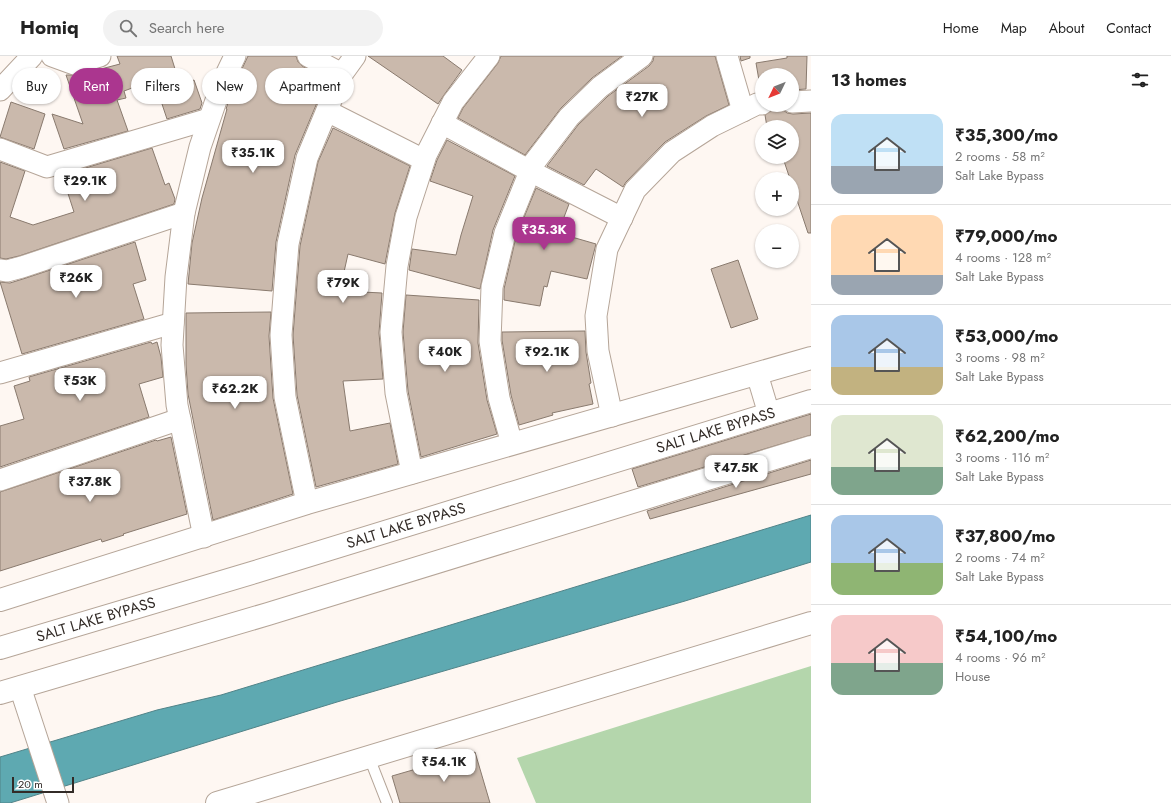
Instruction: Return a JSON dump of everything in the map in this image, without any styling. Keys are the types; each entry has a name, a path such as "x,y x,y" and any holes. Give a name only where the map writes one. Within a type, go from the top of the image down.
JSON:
{"main road":[{"path":"0,600 307,504 811,358"},
{"name":"SALT LAKE BYPASS","path":"0,648 255,572 811,401"},
{"path":"10,690 268,614 811,447"},
{"path":"217,803 811,622"}],"street":[{"path":"0,90 32,56"},
{"path":"52,56 74,64 100,56"},
{"path":"204,537 177,405 172,345 173,323 176,277 184,213 200,147 209,119 222,83 235,56"},
{"path":"308,56 331,68"},
{"path":"346,68 355,56"},
{"path":"412,473 396,393 391,332 397,266 406,217 424,160 442,123 453,102 489,56"},
{"path":"512,444 499,398 490,341 492,287 505,233 533,164 569,117 600,87 642,56"},
{"path":"612,416 598,351 596,316 607,249 635,190 672,152 712,126 753,107 727,56"},
{"path":"799,102 811,101"},
{"path":"307,504 285,397 281,334 288,244 306,158 330,104"},
{"path":"327,111 424,160"},
{"path":"0,149 47,167 209,119"},
{"path":"442,123 530,171 622,218"},
{"path":"0,270 7,271 22,267 184,213"},
{"path":"0,374 173,323"},
{"path":"757,374 769,414"},
{"path":"0,480 180,419"},
{"path":"10,690 31,722 58,803"}],"lane":[{"path":"368,757 387,803"}],"green space":[{"path":"811,666 811,803 536,803 517,758"}],"water":[{"path":"811,515 811,562 685,601 337,702 10,803 0,803 0,757 157,710 221,695"}],"building":[{"path":"117,56 171,56 175,68 131,68 131,88 124,91 126,98 123,99 123,68 105,68 120,64"},
{"path":"248,56 296,56 298,62 306,68 265,68 265,104 316,104 295,155 276,242 272,291 188,284 192,243 202,198 228,104 257,104 257,68 242,68"},
{"path":"368,56 443,56 462,70 438,104"},
{"path":"501,56 622,56 592,78 561,108 525,155 458,118 463,108 498,63"},
{"path":"654,56 715,56 729,105 706,116 665,142 626,182 623,187 596,169 584,185 547,166 578,125 608,96 649,66 653,61"},
{"path":"740,56 750,56 750,58 741,61"},
{"path":"787,56 807,56 806,89 799,90 799,68 757,68 756,63 787,58"},
{"path":"66,75 69,75 69,84"},
{"path":"194,80 202,103 200,109 167,119 162,104 194,104"},
{"path":"11,102 12,104 17,104 45,114 34,149 0,137"},
{"path":"76,104 118,104 128,131 64,149 52,114 83,124"},
{"path":"769,112 786,112 793,114 811,113 811,233 808,233 799,206 799,172 788,172 785,164 799,164 799,120 766,120 765,115"},
{"path":"333,128 410,166 395,213 385,264 348,254 344,272 343,291 382,293 379,333 383,379 343,381 350,431 390,423 398,464 316,487 297,395 293,335 300,246 318,162"},
{"path":"447,140 515,176 493,230 480,289 409,270 412,249 456,255 473,196 430,181 437,160"},
{"path":"152,148 165,185 169,183 175,199 174,204 19,256 6,259 0,258 0,162 25,171 10,217 33,225 74,212 62,175"},
{"path":"536,188 569,204 558,233 596,244 587,279 551,271 547,287 544,286 540,306 504,300 504,289 516,237"},
{"path":"135,242 146,280 133,284 144,319 22,354 0,282 10,283"},
{"path":"738,260 758,319 731,328 711,269"},
{"path":"406,295 479,300 478,343 487,400 497,434 421,457 408,391 403,332"},
{"path":"271,312 269,336 273,398 293,494 213,520 188,394 186,365 186,313"},
{"path":"585,331 586,352 591,383 589,384 593,404 552,413 553,415 519,425 511,395 502,332"},
{"path":"151,342 152,344 157,342 161,357 163,377 139,384 149,417 0,467 0,426 24,419 14,386 30,381 29,377"},
{"path":"811,414 811,435 638,487 632,469"},
{"path":"171,437 187,514 102,542 101,539 0,571 0,492 156,440"},
{"path":"811,460 811,474 650,519 647,511"},
{"path":"475,752 490,803 400,803 392,776"}]}
